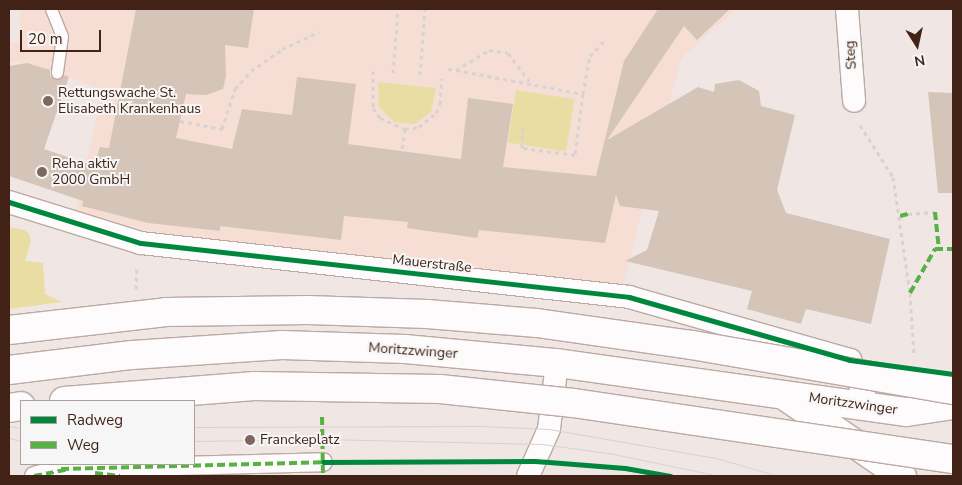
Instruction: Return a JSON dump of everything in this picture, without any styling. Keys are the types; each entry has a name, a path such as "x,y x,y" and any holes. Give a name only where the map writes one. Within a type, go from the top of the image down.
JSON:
{"main road":[{"path":"9,330 166,312 308,310 427,314 537,323 692,345 953,390"},
{"name":"Moritzzwinger","path":"9,370 132,355 282,345 405,349 557,363 907,412 953,405"},
{"path":"77,400 254,386 440,389 573,403 953,459"},
{"name":"Moritzzwinger","path":"782,394 902,476"}],"street":[{"name":"Steg","path":"847,9 854,101"},
{"name":"Mauerstraße","path":"9,202 141,243 629,297 850,360 869,408"},
{"path":"528,476 549,429 557,363"},
{"path":"34,476 63,470 323,462"},
{"path":"63,470 103,474"}],"lane":[{"path":"51,9 62,36 57,73"}],"path":[{"path":"393,73 398,9"},
{"path":"420,75 425,9"},
{"path":"180,121 222,129 235,89 251,71 282,48 319,32"},
{"path":"523,123 522,148 575,156 590,56 606,39"},
{"path":"456,70 489,50 508,53 529,82"},
{"path":"448,69 529,82 583,94"},
{"path":"373,71 373,108 380,118 405,130 419,127 436,113 440,104 442,78"},
{"path":"854,101 856,120 893,177 910,292 915,361"},
{"path":"402,151 405,130"},
{"path":"908,214 935,212"},
{"path":"136,271 136,289"}],"shaded area":[{"path":"20,9 736,9 681,59 623,286 163,234 75,211 103,90 46,69 27,67 26,63 9,62 9,43 21,42"},
{"path":"378,82 436,88 431,112 415,124 394,122 379,107"},
{"path":"516,90 574,99 566,152 508,142"},
{"path":"9,227 25,230 29,234 31,241 25,261 43,263 45,294 62,302 9,309"}],"building":[{"path":"136,9 254,9 248,48 225,45 226,76 223,89 206,95 186,94 176,138 232,149 242,109 292,115 297,77 356,84 348,144 461,159 468,98 513,104 503,167 596,176 624,61 658,9 730,9 697,40 684,26 607,140 698,87 714,92 715,84 739,80 759,91 761,106 795,115 777,190 786,213 890,239 871,324 806,309 801,324 747,309 752,291 625,261 647,250 659,211 620,206 616,195 605,243 479,230 477,238 407,228 408,222 344,216 341,240 220,226 220,231 148,223 82,206 83,201 9,176 9,66 27,63 50,70 50,76 56,80 64,75 69,77 44,149 94,166 100,147 109,148"},
{"path":"928,92 953,93 953,193 938,193"}],"tram line":[{"path":"9,426 20,428"},
{"path":"195,427 482,426 549,429 716,458 778,476"},
{"path":"9,438 20,441"},
{"path":"195,441 323,439 542,444 614,454 719,476"}],"marked path":[{"path":"935,212 939,249"},
{"path":"900,216 908,214"},
{"path":"910,293 935,249 953,249"},
{"path":"322,417 323,476"},
{"path":"61,469 323,462"},
{"path":"34,476 65,470"},
{"path":"95,473 120,476"}],"cycle path":[{"path":"9,202 141,243 629,297 850,360 953,374"},
{"path":"323,462 535,461 625,468 670,476"}],"place":[{"name":"Rettungswache St. Elisabeth Krankenhaus","path":"48,101"},
{"name":"Reha aktiv 2000 GmbH","path":"42,172"},
{"name":"Franckeplatz","path":"250,440"}]}
